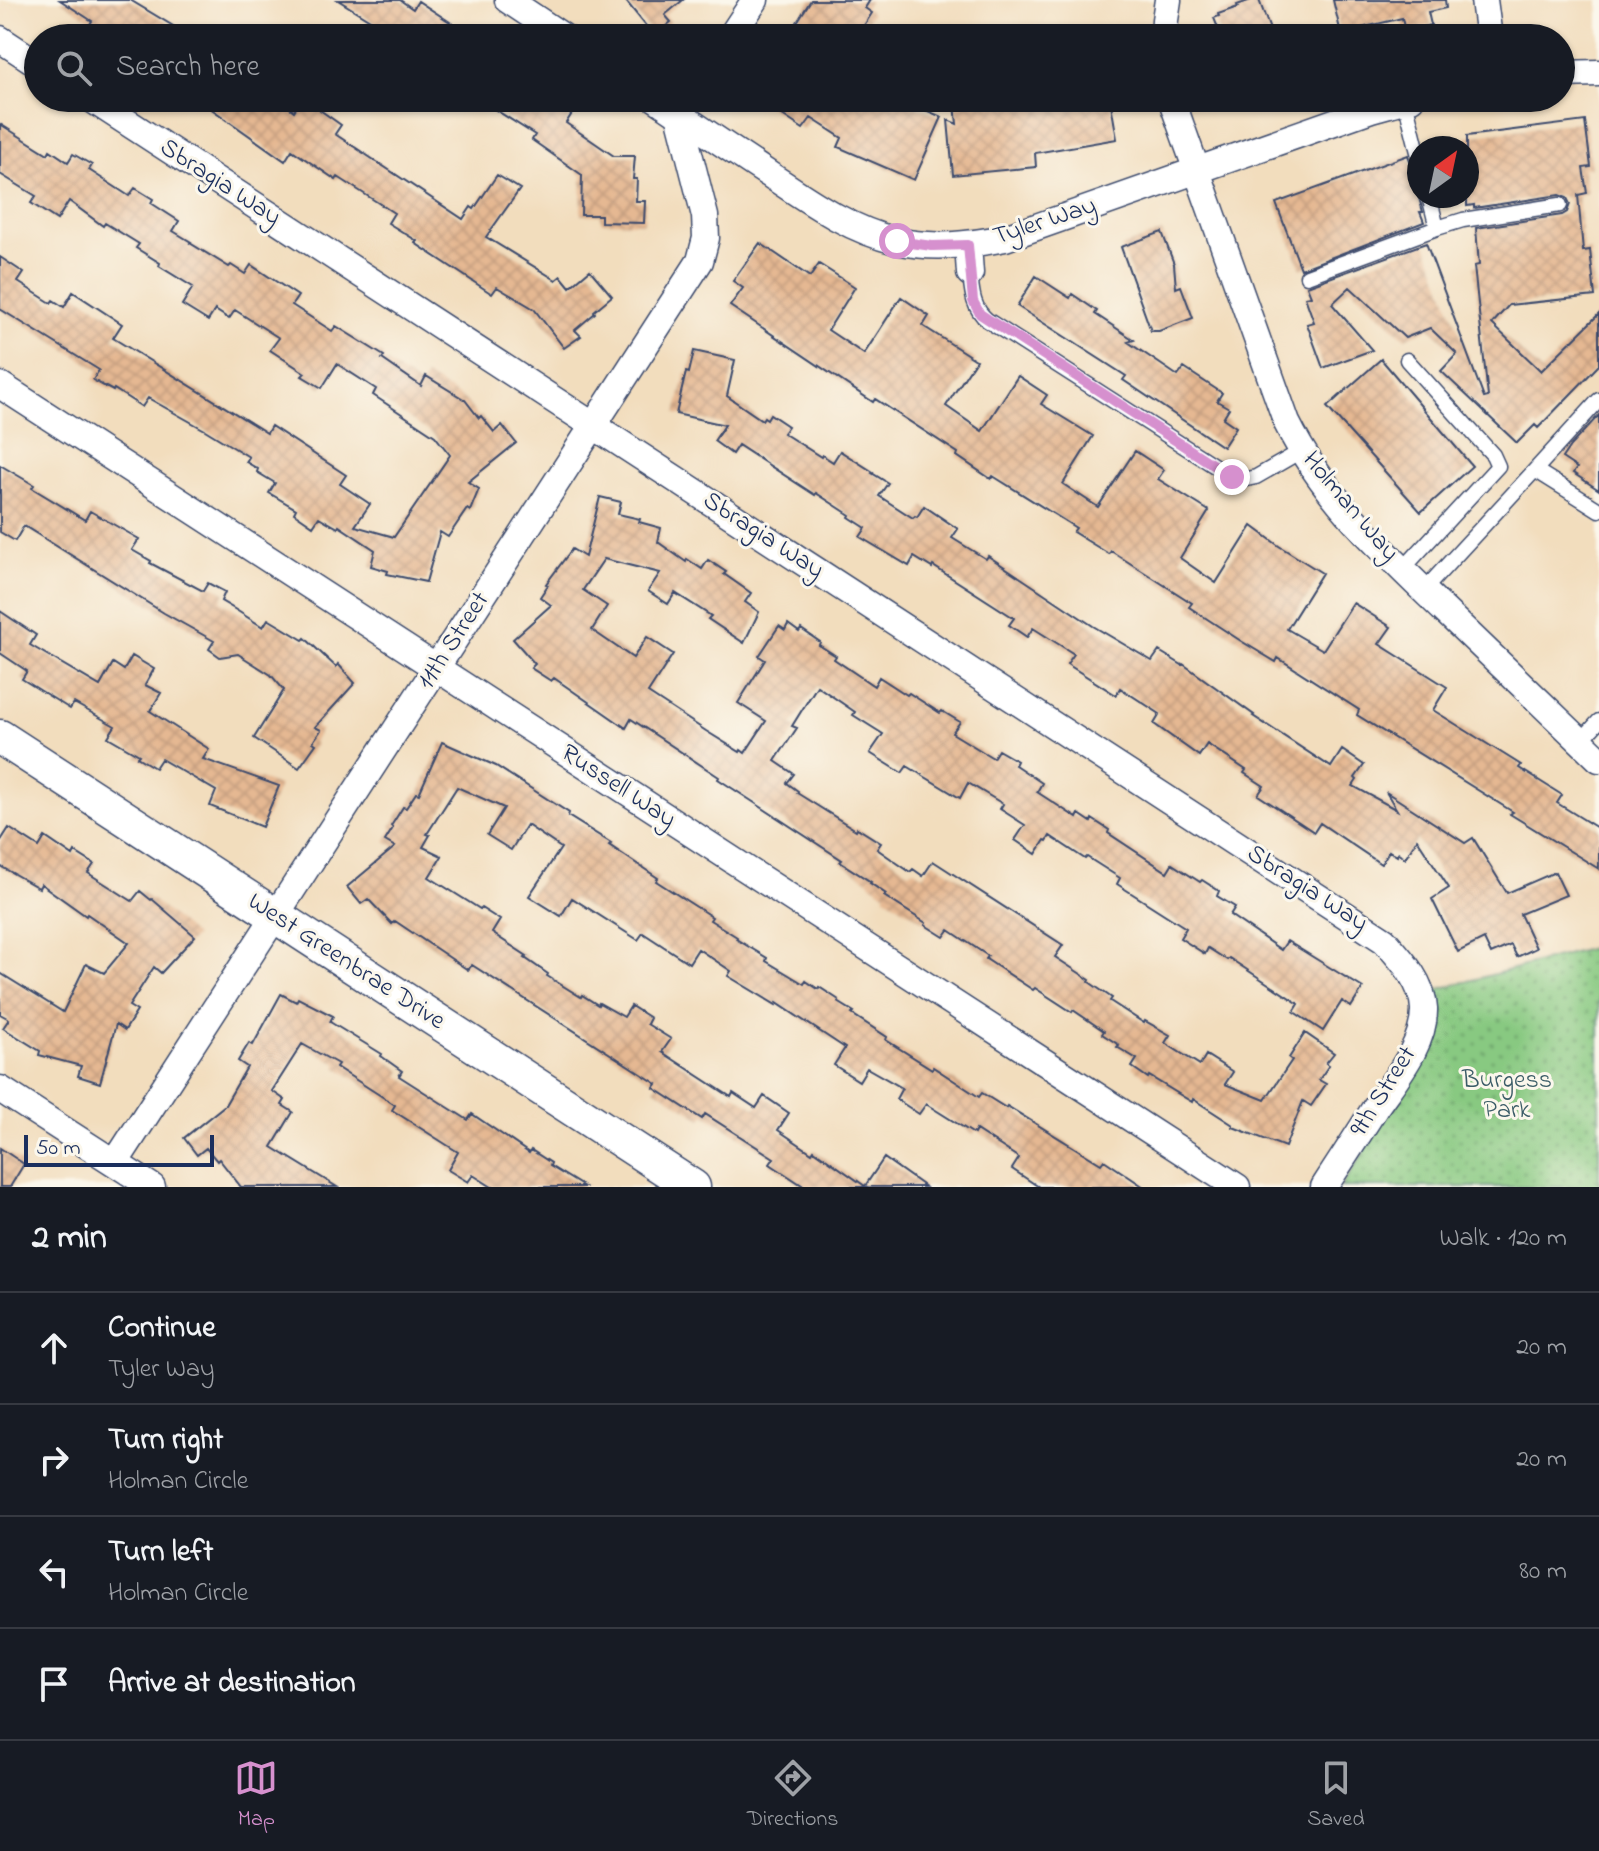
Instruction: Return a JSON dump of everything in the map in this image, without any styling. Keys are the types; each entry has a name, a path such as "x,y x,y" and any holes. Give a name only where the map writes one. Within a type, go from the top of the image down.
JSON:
{"street":[{"path":"508,0 544,24"},
{"path":"739,24 755,0"},
{"path":"1165,24 1168,0"},
{"path":"1484,0 1487,24"},
{"path":"0,39 24,55"},
{"path":"1575,74 1599,73"},
{"name":"Sbragia Way","path":"112,112 1384,940 1404,963 1420,991"},
{"name":"11th Street","path":"115,1163 700,261 706,238 705,216 686,112"},
{"name":"Tyler Way","path":"693,112 826,213 862,231 932,246 968,245 1005,238 1363,112"},
{"name":"Holman Way","path":"1176,112 1287,423 1301,451 1342,506 1402,570 1590,750"},
{"path":"968,245 970,273"},
{"name":"Russell Way","path":"0,385 1237,1187"},
{"name":"West Greenbrae Drive","path":"0,737 693,1187"},
{"name":"9th Street","path":"1324,1187 1409,1057 1422,1025 1424,1008 1420,991"},
{"path":"0,1089 152,1187"}],"lane":[{"path":"1411,112 1415,136"},
{"path":"1307,276 1463,220 1560,205"},
{"path":"1432,208 1437,228"},
{"path":"970,273 973,301 987,320 1232,477 1256,477 1301,451"},
{"path":"1402,570 1498,466 1493,455 1407,360"},
{"path":"1424,590 1599,400"},
{"path":"1535,470 1599,510"},
{"path":"1590,750 1599,721"}],"green space":[{"name":"Burgess Park","path":"1599,946 1599,1187 1341,1187 1424,1057 1435,1020 1435,990"}],"building":[{"path":"60,0 130,0 170,24 90,24 92,21"},
{"path":"338,0 400,0 413,9 418,1 453,24 377,24"},
{"path":"625,0 683,0 665,15 671,22 669,24 644,24"},
{"path":"811,0 870,0 865,8 872,13 865,24 796,24"},
{"path":"1259,0 1268,24 1216,24 1214,18 1218,14"},
{"path":"1333,0 1445,0 1446,8 1428,12 1431,24 1403,24 1402,18 1377,24 1339,24"},
{"path":"216,112 323,112 341,125 335,134 463,219 471,207 474,209 497,175 520,189 486,237 556,280 561,276 570,287 590,270 612,296 575,330 581,336 564,348 534,309 497,287 492,294 415,243 417,241 388,223 394,213 338,177 336,180 292,150 285,161"},
{"path":"499,112 573,112 566,123 614,156 635,156 633,179 637,179 636,201 645,201 644,223 601,222 601,215 581,215 582,175 532,140 535,135"},
{"path":"778,112 930,112 942,117 914,180 838,147 842,138 811,118 803,129"},
{"path":"956,112 1112,112 1117,139 1035,153 1036,167 953,175 948,120 957,124"},
{"path":"1585,121 1591,167 1583,168 1587,193 1578,195 1583,251 1590,250 1595,296 1509,305 1492,324 1541,371 1599,314 1599,365 1538,428 1535,425 1517,443 1441,371 1457,354 1430,328 1405,338 1350,287 1332,304 1372,350 1323,368 1307,324 1314,322 1305,297 1311,296 1307,286 1426,243 1484,398 1488,397 1474,266 1479,265 1476,228 1562,215 1570,204 1567,198 1559,195 1479,207 1479,136 1467,136"},
{"path":"0,124 48,154 50,150 68,162 73,154 92,165 89,170 129,196 135,188 153,199 151,203 179,221 173,231 190,243 245,274 251,265 298,296 292,305 332,331 336,326 384,356 382,359 421,386 426,376 465,400 494,432 502,425 516,443 468,482 479,489 470,511 467,509 448,537 440,532 426,582 387,574 388,571 371,566 375,550 339,526 319,517 313,526 294,513 296,509 269,493 275,483 246,462 249,457 148,398 142,407 93,380 99,370 0,309 0,257 24,273 18,282 51,303 53,300 64,307 73,292 122,324 113,338 267,433 271,426 346,475 340,484 370,504 355,526 394,537 450,455 435,436 373,395 376,389 337,364 322,388 270,350 279,338 235,310 229,319 215,310 208,321 182,305 193,287 136,248 139,244 105,223 103,226 69,201 57,220 31,203 36,196 0,174"},
{"path":"1407,155 1407,208 1422,208 1423,212 1420,212 1424,222 1301,269 1276,203"},
{"path":"1162,232 1174,264 1176,288 1181,286 1193,318 1151,331 1121,247"},
{"path":"760,243 810,277 819,264 855,287 828,330 864,354 901,297 929,316 923,326 976,360 946,406 982,431 1018,376 1047,395 1041,404 1093,436 1063,484 1098,507 1135,451 1164,470 1158,479 1209,511 1180,558 1216,583 1252,526 1322,573 1287,629 1323,650 1353,603 1391,627 1379,644 1447,687 1433,710 1521,765 1519,768 1562,795 1557,803 1599,829 1599,869 1357,715 1359,710 1278,658 1276,662 1241,641 1189,607 1192,603 1111,551 1109,554 1073,532 1076,528 993,476 991,479 957,456 958,453 875,399 873,402 730,306 743,288 733,281"},
{"path":"1036,276 1097,311 1095,314 1134,340 1128,342 1178,376 1184,368 1222,393 1217,401 1229,408 1223,418 1236,427 1223,447 1123,380 1126,376 1017,306"},
{"path":"694,351 735,360 727,396 762,420 770,414 788,426 783,433 821,457 833,462 840,451 873,472 888,483 879,496 913,518 924,506 958,529 952,538 986,559 988,556 1152,661 1159,651 1183,664 1253,716 1331,767 1342,750 1364,765 1353,786 1397,810 1386,792 1465,843 1473,838 1507,893 1555,872 1566,895 1520,914 1536,948 1517,957 1511,945 1491,954 1484,939 1458,952 1432,899 1449,888 1417,839 1405,858 1389,851 1381,864 1320,823 1314,832 1258,795 1264,786 1244,773 1246,770 1207,744 1199,756 1154,724 1160,714 1120,688 1116,695 1067,664 1074,654 1033,628 1027,637 1009,625 1014,618 933,566 914,557 909,566 860,537 866,528 850,515 738,445 732,454 714,441 725,425 676,414"},
{"path":"1381,359 1472,466 1421,512 1327,407"},
{"path":"1599,415 1599,490 1573,473 1577,468 1562,458"},
{"path":"0,465 85,520 90,511 139,539 132,550 150,563 203,591 208,583 225,592 221,601 263,627 268,619 303,640 305,638 336,667 338,664 355,683 315,727 321,730 313,742 316,744 299,768 254,738 284,690 271,675 238,654 220,657 209,649 214,641 24,526 15,541 0,532"},
{"path":"600,497 621,502 618,514 661,528 658,542 686,562 687,559 702,569 708,560 751,593 745,602 759,612 744,643 708,619 711,616 675,593 668,604 648,591 660,573 604,559 583,590 607,606 592,630 633,658 647,637 673,654 648,693 706,731 745,753 766,721 738,703 765,660 759,656 779,626 785,630 788,624 799,632 801,629 836,656 834,659 874,686 879,677 960,722 952,733 993,758 998,750 1017,761 1015,765 1042,783 1037,792 1077,818 1079,814 1091,822 1092,819 1167,872 1172,864 1219,891 1217,896 1235,907 1230,915 1281,950 1287,941 1363,988 1351,1007 1342,1001 1323,1031 1294,1012 1299,1004 1229,958 1227,960 1208,948 1205,954 1180,938 1186,928 1117,884 1120,878 1087,857 1085,859 1050,836 1036,854 1015,840 1025,825 1000,809 1003,804 968,783 960,798 907,766 902,773 870,753 883,734 817,686 792,726 797,728 775,761 794,774 787,783 797,793 881,843 877,849 910,872 913,869 923,876 933,861 1063,945 1055,957 1090,980 1112,998 1110,1001 1170,1035 1165,1043 1200,1065 1206,1055 1233,1072 1225,1084 1265,1100 1292,1060 1289,1058 1305,1033 1334,1053 1319,1080 1326,1084 1311,1106 1303,1101 1285,1147 1233,1127 1193,1099 1192,1102 1148,1078 1132,1067 1137,1059 1117,1047 1119,1045 1102,1034 1104,1031 1073,1010 1035,988 1033,990 949,930 944,937 925,925 840,862 842,860 631,719 626,728 554,678 551,681 531,668 535,664 513,639 551,605 540,597 572,549 585,557"},
{"path":"0,611 36,635 30,645 100,686 113,663 124,670 132,656 154,669 145,685 161,693 150,711 209,749 203,759 279,786 262,827 210,806 216,791 161,759 155,768 108,737 115,726 74,703 70,709 22,679 27,671 0,653"},
{"path":"442,742 496,766 569,813 568,816 658,878 656,881 767,958 766,961 839,1000 854,1012 852,1014 887,1037 886,1040 979,1097 982,1093 1007,1106 1101,1164 1104,1160 1144,1187 1039,1187 1012,1169 1019,1158 976,1130 974,1134 926,1104 919,1114 896,1099 902,1088 867,1068 859,1081 834,1065 845,1048 777,1003 728,976 731,971 698,949 689,963 643,933 638,940 572,898 561,916 529,896 561,848 527,825 511,850 487,835 504,808 457,787 427,834 430,835 423,847 442,856 429,877 500,920 492,933 527,956 525,958 547,976 581,997 624,1017 631,1006 650,1018 647,1024 671,1039 662,1052 731,1097 733,1093 756,1108 764,1096 789,1113 778,1130 812,1153 814,1150 865,1186 884,1158 925,1187 805,1187 770,1164 774,1158 705,1114 702,1119 654,1088 657,1084 472,965 468,970 395,921 392,924 368,899 361,904 347,887 395,847 385,841 393,828 391,826 403,807 406,808 416,793 419,794"},
{"path":"9,828 39,847 45,837 73,856 75,852 94,864 88,873 132,901 140,891 195,936 161,973 154,967 129,1006 137,1011 125,1030 116,1024 100,1083 78,1076 81,1066 39,1055 40,1051 3,1028 9,1019 0,1014 0,973 63,1012 86,964 104,973 129,943 41,884 39,888 0,866 0,842"},
{"path":"281,994 296,1002 298,998 333,1016 330,1022 382,1054 402,1071 399,1076 468,1120 472,1114 584,1187 492,1187 473,1175 468,1182 448,1170 458,1152 392,1110 395,1105 336,1067 338,1064 302,1044 272,1091 285,1100 282,1105 293,1112 272,1147 337,1187 241,1187 219,1159 217,1161 206,1148 197,1155 184,1138 225,1105 247,1067 238,1061 249,1043 253,1045"},
{"path":"0,1148 24,1164 10,1187 0,1187"}],"route":[{"path":"897,241 932,246 968,245 973,301 980,314 1232,477"}]}
